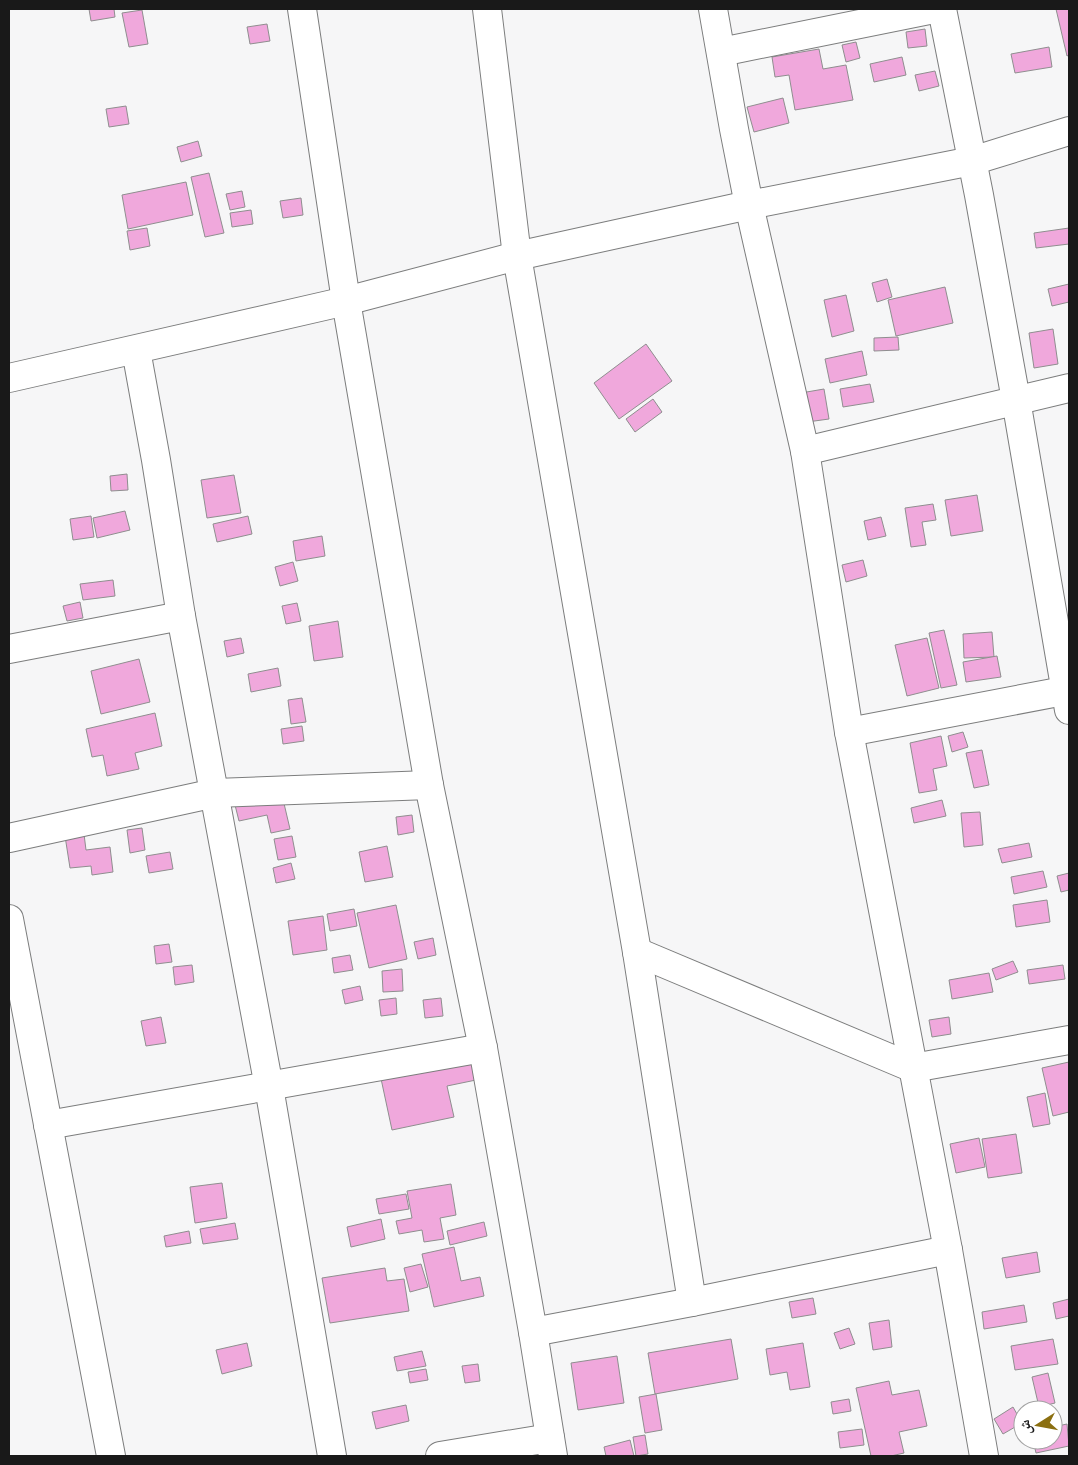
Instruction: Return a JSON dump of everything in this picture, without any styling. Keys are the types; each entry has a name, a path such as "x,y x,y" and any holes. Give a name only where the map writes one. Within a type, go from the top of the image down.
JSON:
{"street":[{"path":"302,9 346,301 429,785 483,1048 552,1447 440,1456"},
{"path":"488,9 516,256 637,952 692,1302"},
{"path":"713,9 749,205 805,451 849,732 948,1250 984,1456"},
{"path":"721,52 934,9"},
{"path":"849,732 1068,697 1016,400 942,9"},
{"path":"9,378 346,301 516,256 749,205 972,161 1069,131"},
{"path":"136,350 181,616 269,1086 332,1456"},
{"path":"805,451 1069,388"},
{"path":"9,649 181,616"},
{"path":"9,838 215,794 429,785"},
{"path":"9,919 14,973 48,1125 111,1456"},
{"path":"637,952 913,1068 1069,1040"},
{"path":"48,1125 483,1048"},
{"path":"533,1332 948,1250"}],"building":[{"path":"89,9 114,9 115,17 91,21"},
{"path":"1056,9 1069,9 1069,55 1067,56"},
{"path":"142,10 148,44 129,47 122,13"},
{"path":"267,24 270,41 250,44 247,27"},
{"path":"925,29 927,46 908,48 906,32"},
{"path":"856,42 860,58 846,62 842,45"},
{"path":"1049,47 1052,67 1015,73 1011,54"},
{"path":"819,49 823,69 846,65 853,100 795,110 789,75 775,77 772,57"},
{"path":"902,57 906,75 874,82 870,64"},
{"path":"935,71 939,86 919,91 915,75"},
{"path":"783,98 789,123 754,132 747,107"},
{"path":"126,106 129,124 109,127 106,109"},
{"path":"198,141 202,156 181,162 177,147"},
{"path":"209,173 224,233 205,237 191,177"},
{"path":"186,182 193,215 128,229 122,195"},
{"path":"242,191 245,207 230,210 226,194"},
{"path":"301,198 303,215 283,218 280,201"},
{"path":"251,210 253,224 232,227 230,213"},
{"path":"147,228 150,246 130,250 127,231"},
{"path":"1069,228 1069,244 1036,248 1034,233"},
{"path":"887,279 892,297 877,302 872,283"},
{"path":"1069,284 1069,302 1052,306 1048,289"},
{"path":"945,287 953,323 896,336 888,300"},
{"path":"846,295 854,331 832,337 824,300"},
{"path":"1053,329 1058,364 1034,368 1029,333"},
{"path":"898,337 899,350 874,351 874,338"},
{"path":"646,344 672,381 619,419 594,383"},
{"path":"862,351 867,375 830,383 825,359"},
{"path":"870,384 874,402 843,407 840,389"},
{"path":"824,389 829,419 800,423 795,394"},
{"path":"653,399 662,412 635,432 626,419"},
{"path":"127,474 128,490 111,491 110,476"},
{"path":"234,475 241,513 207,518 201,480"},
{"path":"977,495 983,531 951,536 945,500"},
{"path":"933,504 936,520 922,522 926,545 911,547 905,508"},
{"path":"125,511 130,530 97,538 93,518"},
{"path":"91,516 94,537 73,540 70,519"},
{"path":"248,516 252,534 217,542 213,524"},
{"path":"881,517 886,536 868,540 864,521"},
{"path":"322,536 325,556 296,561 293,541"},
{"path":"863,560 867,576 846,582 842,565"},
{"path":"293,562 298,581 280,586 275,567"},
{"path":"113,580 115,596 83,600 80,584"},
{"path":"80,602 83,618 67,621 63,606"},
{"path":"297,603 301,621 286,624 282,606"},
{"path":"338,621 343,657 314,661 309,626"},
{"path":"944,630 957,685 941,688 929,633"},
{"path":"992,632 994,657 964,658 963,634"},
{"path":"241,638 244,653 227,657 224,641"},
{"path":"927,638 939,688 907,696 895,645"},
{"path":"997,656 1001,677 966,682 963,662"},
{"path":"139,659 150,702 101,714 91,671"},
{"path":"278,668 281,686 251,692 248,674"},
{"path":"302,698 306,722 291,724 288,700"},
{"path":"155,713 162,746 135,753 139,769 107,776 103,755 92,757 86,729"},
{"path":"302,726 304,741 283,744 281,729"},
{"path":"963,732 968,747 952,752 948,736"},
{"path":"941,736 947,766 933,769 937,790 919,793 910,743"},
{"path":"982,750 989,785 974,788 966,753"},
{"path":"282,795 290,829 271,833 267,815 239,821 235,805"},
{"path":"942,800 946,816 914,823 911,808"},
{"path":"980,812 983,845 964,847 961,813"},
{"path":"412,815 414,832 398,835 396,817"},
{"path":"142,828 145,850 130,853 127,830"},
{"path":"84,834 86,850 110,847 113,872 92,875 91,866 70,868 65,836"},
{"path":"292,836 296,857 278,860 274,839"},
{"path":"1029,843 1032,857 1002,863 998,849"},
{"path":"387,846 393,877 365,882 359,852"},
{"path":"170,852 173,869 149,873 146,856"},
{"path":"291,863 295,879 276,883 273,868"},
{"path":"1043,871 1047,887 1014,894 1011,877"},
{"path":"1069,873 1069,890 1061,892 1057,876"},
{"path":"1047,900 1050,922 1016,927 1013,905"},
{"path":"396,905 407,959 369,968 357,913"},
{"path":"354,909 357,926 330,931 327,914"},
{"path":"323,916 327,950 293,955 288,921"},
{"path":"433,938 436,955 418,959 414,942"},
{"path":"169,944 172,962 156,964 154,946"},
{"path":"350,955 353,970 334,973 332,958"},
{"path":"1013,961 1018,972 996,980 992,969"},
{"path":"192,965 194,982 175,985 173,967"},
{"path":"1063,965 1065,979 1029,984 1027,970"},
{"path":"402,969 403,991 383,992 382,971"},
{"path":"989,973 993,992 952,999 949,980"},
{"path":"360,986 363,1000 345,1004 342,990"},
{"path":"396,998 397,1014 381,1016 379,1000"},
{"path":"441,998 443,1016 425,1018 423,1000"},
{"path":"161,1017 166,1043 146,1046 141,1021"},
{"path":"949,1017 951,1034 932,1037 929,1020"},
{"path":"471,1054 476,1080 447,1086 454,1117 392,1130 380,1074"},
{"path":"1069,1062 1069,1112 1053,1116 1042,1068"},
{"path":"1045,1093 1050,1124 1033,1127 1027,1097"},
{"path":"1016,1134 1022,1173 988,1178 982,1139"},
{"path":"979,1138 985,1167 956,1173 950,1144"},
{"path":"222,1183 227,1218 195,1223 190,1187"},
{"path":"451,1184 456,1215 440,1218 444,1239 424,1242 422,1230 399,1234 396,1221 412,1218 407,1191"},
{"path":"406,1194 409,1209 379,1214 376,1199"},
{"path":"381,1219 385,1239 351,1247 347,1227"},
{"path":"484,1222 487,1236 450,1245 447,1231"},
{"path":"235,1223 238,1239 203,1244 200,1229"},
{"path":"189,1231 191,1243 166,1247 164,1236"},
{"path":"454,1247 461,1281 480,1277 484,1296 434,1307 422,1254"},
{"path":"1037,1252 1040,1272 1006,1278 1002,1258"},
{"path":"421,1264 428,1287 410,1292 404,1268"},
{"path":"385,1268 387,1281 404,1279 409,1311 330,1323 322,1278"},
{"path":"813,1298 816,1314 792,1318 789,1302"},
{"path":"1069,1299 1069,1316 1056,1319 1053,1303"},
{"path":"1024,1305 1027,1322 984,1329 982,1312"},
{"path":"889,1320 892,1347 873,1350 869,1323"},
{"path":"849,1328 855,1344 840,1349 834,1333"},
{"path":"731,1339 738,1379 655,1394 648,1353"},
{"path":"1053,1339 1058,1364 1015,1370 1011,1346"},
{"path":"247,1343 252,1366 222,1374 216,1350"},
{"path":"803,1343 810,1387 790,1390 787,1372 770,1375 766,1349"},
{"path":"422,1351 426,1366 397,1371 394,1357"},
{"path":"617,1356 624,1403 578,1410 571,1363"},
{"path":"478,1364 480,1381 465,1383 462,1366"},
{"path":"426,1369 428,1380 410,1383 408,1372"},
{"path":"1048,1373 1054,1400 1037,1400 1032,1377"},
{"path":"889,1381 892,1395 919,1390 927,1426 899,1432 904,1453 891,1456 871,1456 856,1388"},
{"path":"656,1394 662,1430 645,1433 639,1397"},
{"path":"849,1399 851,1411 833,1414 831,1402"},
{"path":"406,1405 409,1421 376,1429 372,1412"},
{"path":"1013,1407 1013,1428 1003,1434 994,1419"},
{"path":"1067,1424 1069,1446 1063,1447 1063,1425"},
{"path":"862,1429 864,1445 840,1448 838,1432"},
{"path":"645,1435 648,1454 636,1456 633,1437"},
{"path":"630,1440 634,1456 606,1456 604,1447"},
{"path":"1035,1450 1050,1450 1036,1453"}]}
